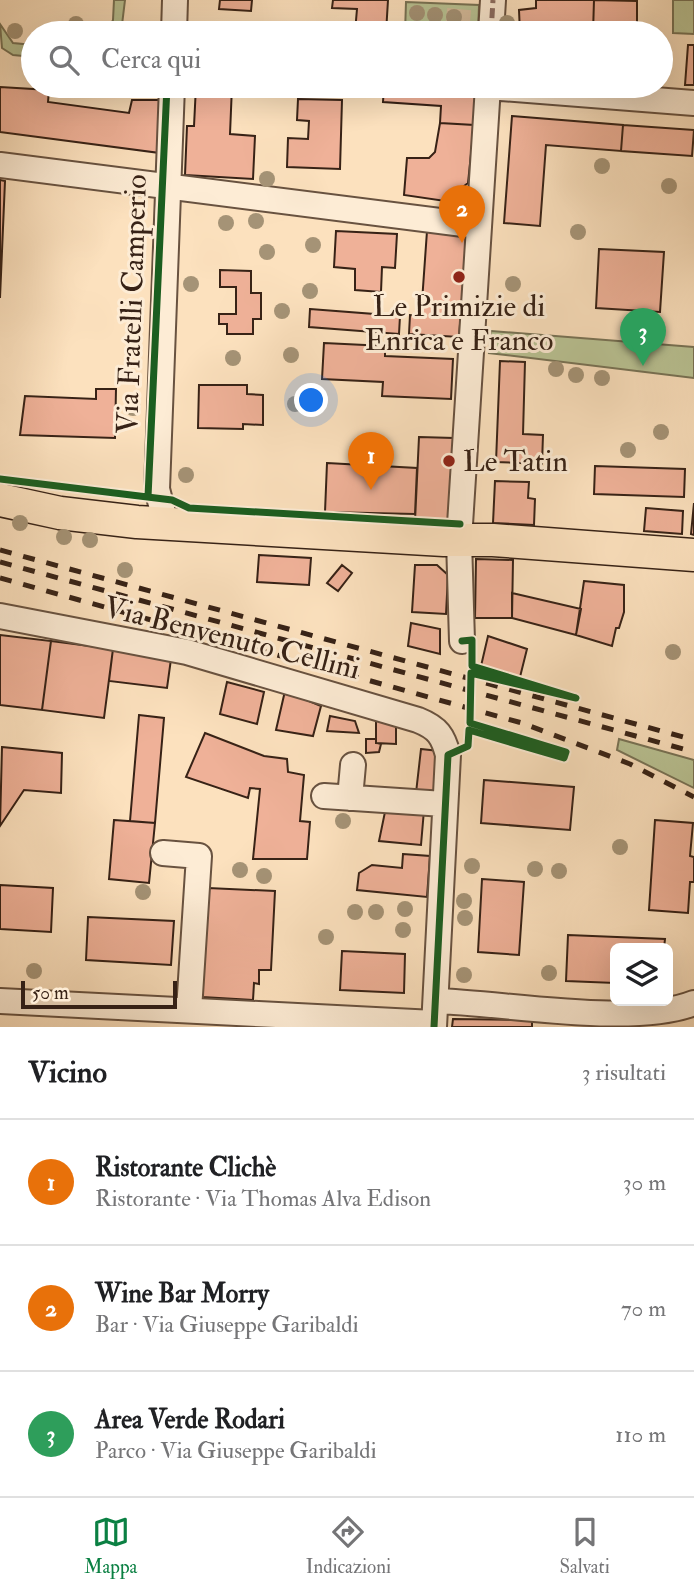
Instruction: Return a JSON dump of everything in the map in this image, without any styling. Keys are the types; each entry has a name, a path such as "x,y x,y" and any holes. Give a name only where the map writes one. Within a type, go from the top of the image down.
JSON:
{"main road":[{"path":"0,500 60,513 166,524 694,555"}],"street":[{"path":"174,21 175,0"},
{"path":"492,21 493,0"},
{"name":"Via Fratelli Camperio","path":"166,524 157,489 172,98"},
{"path":"462,641 459,540 487,98"},
{"path":"633,98 694,103"},
{"path":"0,164 479,226"},
{"name":"Via Benvenuto Cellini","path":"0,616 187,652 431,725 443,735 448,755 444,804"},
{"path":"350,798 353,765"},
{"path":"324,796 444,804 435,1017"},
{"path":"163,853 199,856 189,1010"},
{"path":"0,1000 189,1010 435,1017 623,1015 676,1011 694,1003"}],"green space":[{"path":"114,0 125,0 122,21 113,20"},
{"path":"673,0 694,0 694,34 673,33"},
{"path":"406,2 479,5 478,21 405,21"},
{"path":"0,24 13,43 21,44 21,56 13,55 2,48"},
{"path":"491,331 694,347 694,378 489,353"},
{"path":"619,739 694,760 694,788 617,750"}],"building":[{"path":"220,0 252,0 251,11 219,9"},
{"path":"333,0 388,0 387,21 356,21 357,9 332,8"},
{"path":"536,0 594,0 593,21 519,21 519,10 536,8"},
{"path":"594,0 637,1 637,21 593,21"},
{"path":"688,45 694,45 694,85 685,85"},
{"path":"0,87 21,88 21,98 48,98 48,102 129,113 132,100 161,100 160,153 0,132"},
{"path":"195,98 232,98 230,134 255,136 253,179 185,175 187,126 194,126"},
{"path":"383,98 475,98 474,125 440,123 441,106 383,102"},
{"path":"298,99 342,100 340,169 287,167 288,138 308,139 309,121 297,120"},
{"path":"512,116 623,125 621,151 546,145 540,226 504,223"},
{"path":"440,123 474,125 468,183 445,201 404,195 407,158 429,158 435,152"},
{"path":"623,125 694,130 692,156 621,151"},
{"path":"0,180 5,181 0,298"},
{"path":"336,231 397,234 395,268 382,267 381,292 355,290 355,269 334,267"},
{"path":"427,231 467,234 459,337 409,334 410,315 421,316"},
{"path":"599,249 664,252 660,312 596,308"},
{"path":"220,270 251,271 251,293 261,293 261,319 253,319 253,334 227,334 227,324 219,324 219,314 236,314 236,287 220,287"},
{"path":"310,309 400,316 399,334 309,327"},
{"path":"324,343 385,346 385,356 453,359 451,399 382,396 383,382 322,379"},
{"path":"500,361 525,362 523,434 543,435 542,464 496,462"},
{"path":"199,385 247,385 247,394 263,395 263,425 243,424 243,429 198,428"},
{"path":"96,389 116,389 115,438 20,435 25,396 96,399"},
{"path":"419,437 454,438 451,522 415,521"},
{"path":"327,463 417,468 415,514 325,512"},
{"path":"595,466 685,469 684,497 594,494"},
{"path":"495,481 529,482 528,498 535,499 534,525 493,523"},
{"path":"694,503 694,535 691,534"},
{"path":"646,508 683,511 682,534 644,531"},
{"path":"259,555 311,558 309,585 257,582"},
{"path":"476,559 513,560 512,618 475,618"},
{"path":"342,565 352,573 338,591 327,583"},
{"path":"415,565 437,565 448,575 446,614 412,612"},
{"path":"584,581 624,585 624,612 619,628 616,628 612,646 576,635"},
{"path":"512,593 581,609 576,635 512,618"},
{"path":"411,623 440,629 440,654 408,646"},
{"path":"0,635 51,641 42,710 0,705"},
{"path":"488,636 527,649 520,677 481,666"},
{"path":"51,641 113,649 104,718 42,710"},
{"path":"113,649 171,659 167,688 109,681"},
{"path":"227,682 264,692 257,724 220,714"},
{"path":"285,691 321,706 313,736 276,730"},
{"path":"139,715 164,718 155,823 130,821"},
{"path":"330,716 355,721 359,733 327,731"},
{"path":"376,720 396,724 396,744 376,743"},
{"path":"205,733 264,756 287,759 288,772 304,775 300,821 310,822 307,859 253,859 260,789 250,788 248,798 186,777"},
{"path":"366,739 376,739 376,743 381,744 379,752 366,753"},
{"path":"2,747 62,753 61,793 24,790 0,826"},
{"path":"421,749 439,751 435,794 416,793"},
{"path":"484,780 574,787 570,830 481,823"},
{"path":"386,807 424,810 421,845 379,841"},
{"path":"114,820 155,823 149,883 109,879"},
{"path":"655,820 693,823 690,856 694,857 694,882 690,882 688,913 649,910"},
{"path":"403,854 430,856 427,897 357,890 359,873 372,865 402,868"},
{"path":"482,879 524,882 519,955 478,952"},
{"path":"0,885 53,888 51,932 0,929"},
{"path":"208,888 275,891 271,970 259,970 259,984 254,983 253,1000 202,997"},
{"path":"88,917 174,921 171,965 86,960"},
{"path":"568,935 665,939 665,943 610,943 610,983 566,981"},
{"path":"342,951 405,954 404,993 340,990"},
{"path":"453,1019 532,1020 532,1027 452,1027"}],"tunnel":[{"path":"458,21 460,0"}],"railway":[{"path":"0,550 694,740"},
{"path":"0,562 694,752"},
{"path":"0,578 522,723 630,764 694,797"}],"marked path":[{"path":"492,21 493,0"}],"cycle path":[{"path":"148,497 166,98"},
{"path":"0,479 172,500 189,508 460,524"},
{"path":"434,1027 448,755 468,746 469,730 564,758 566,752 470,723 471,673 576,698 472,666 472,640 462,641"}],"place":[{"name":"Wine Bar Morry","path":"462,243"},
{"name":"Le Primizie di Enrica e Franco","path":"459,277"},
{"name":"Area Verde Rodari","path":"643,366"},
{"name":"Le Tatin","path":"449,461"},
{"name":"Ristorante Clichè","path":"371,490"}]}
